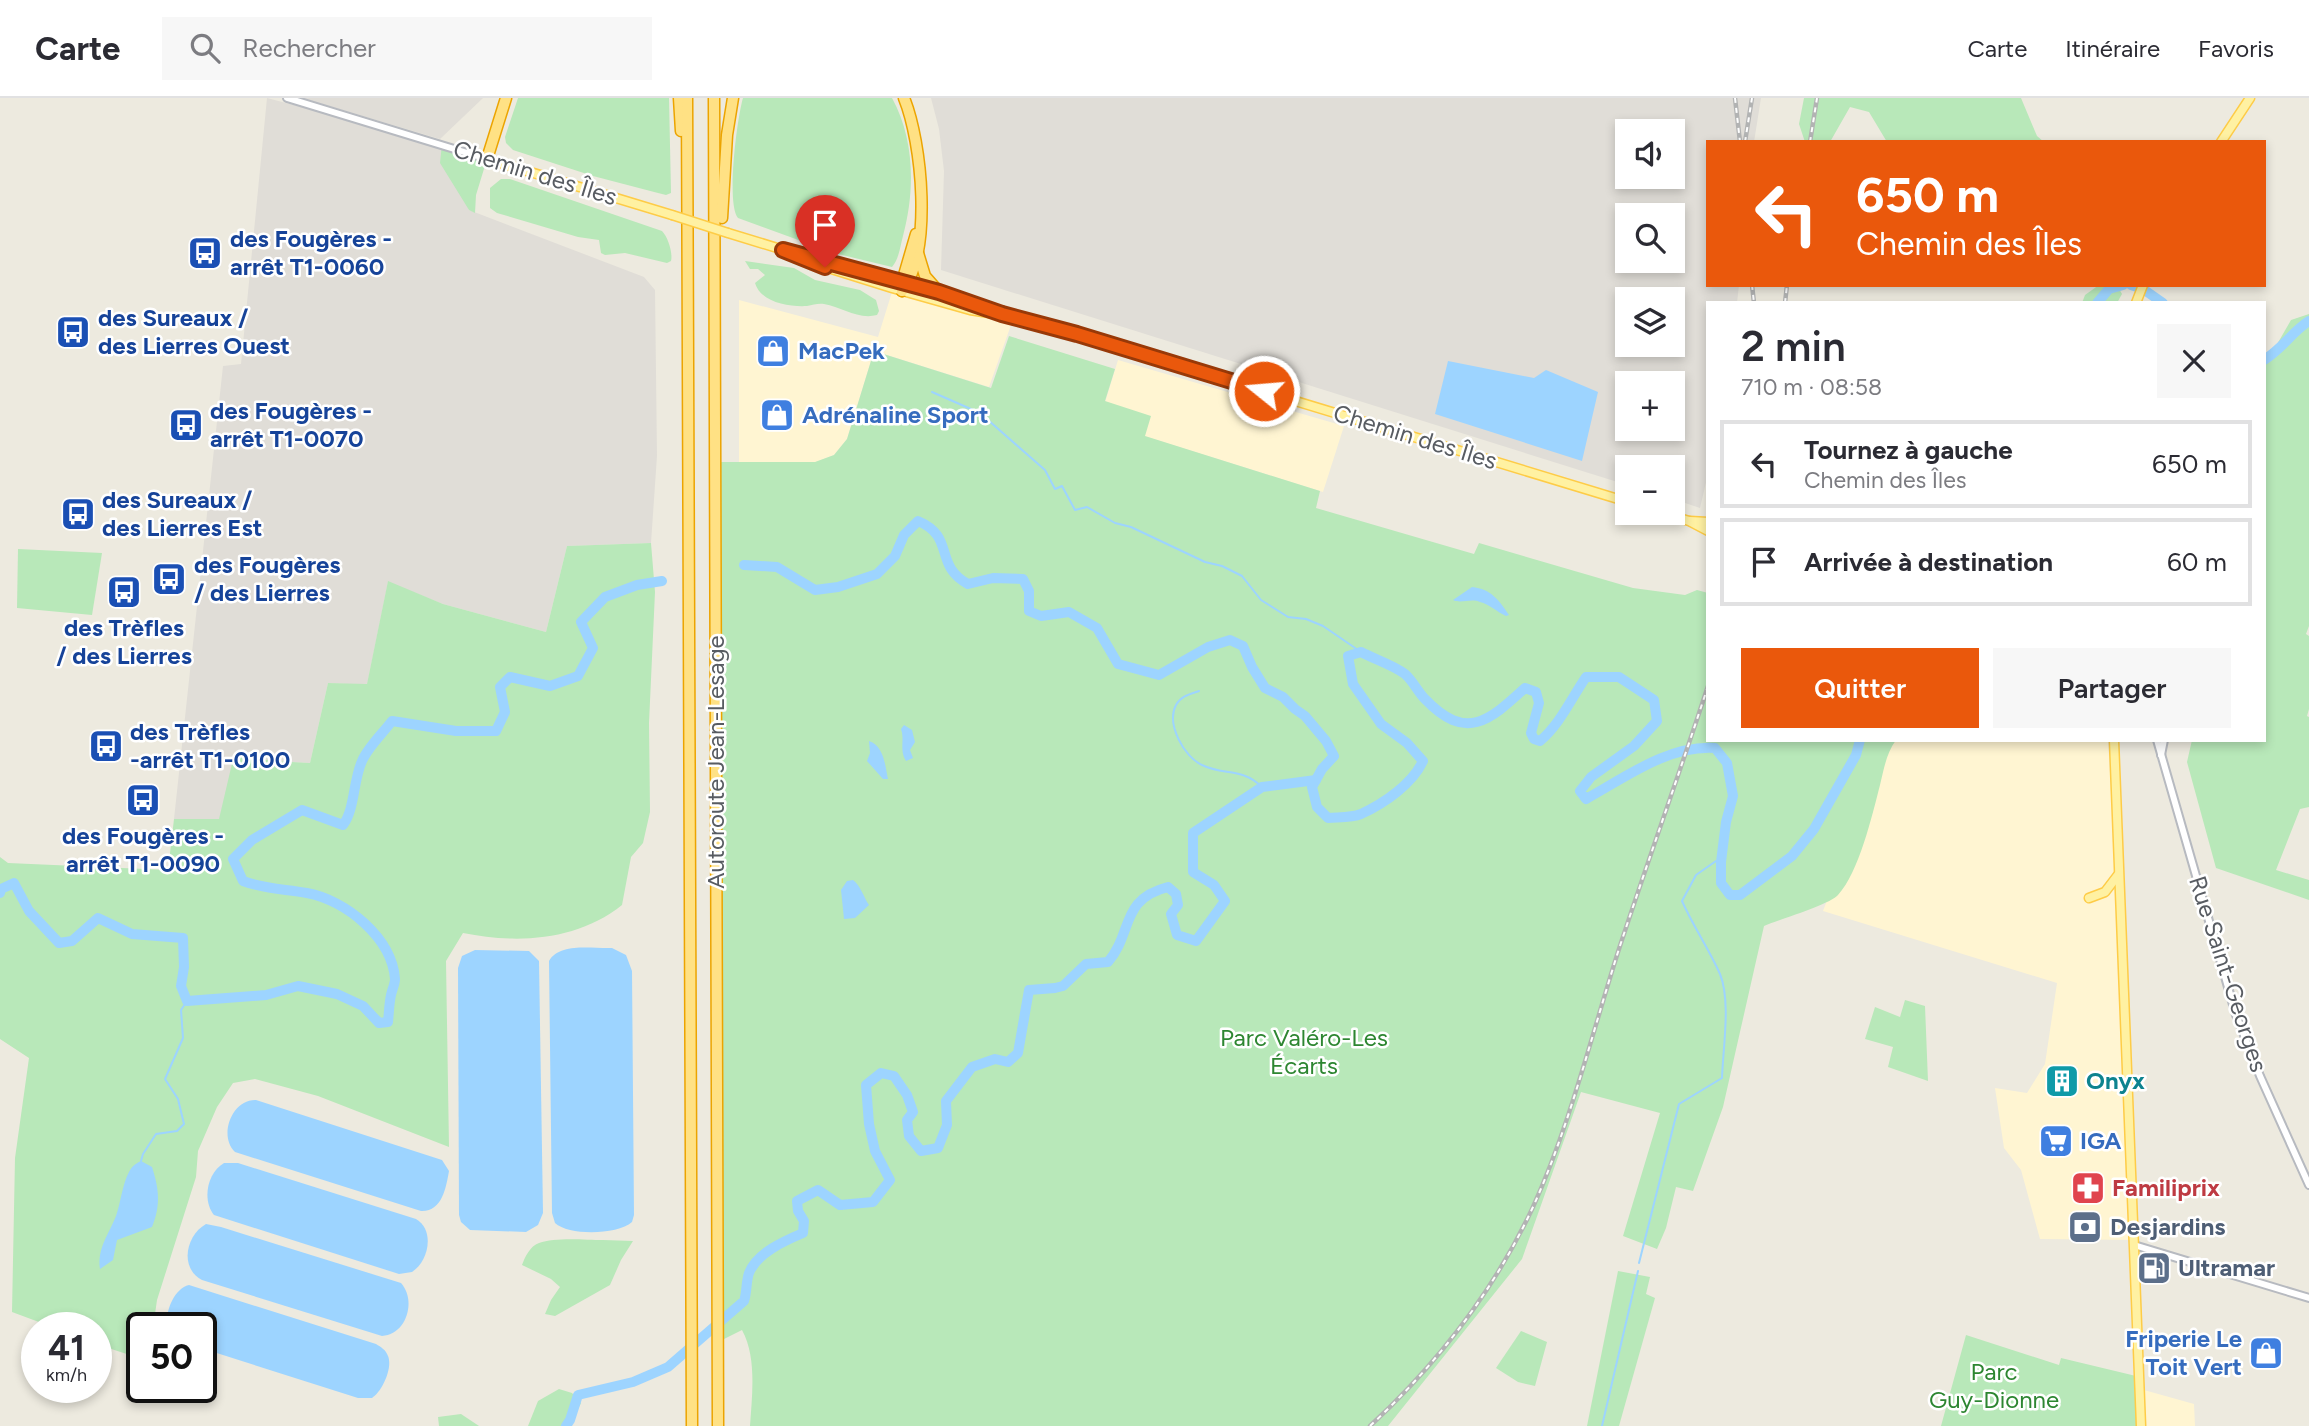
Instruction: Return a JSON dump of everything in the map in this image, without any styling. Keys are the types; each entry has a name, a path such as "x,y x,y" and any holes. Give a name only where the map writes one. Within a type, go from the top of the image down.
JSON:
{"highway":[{"path":"487,159 506,98"},
{"path":"679,98 683,195 687,212"},
{"name":"Autoroute Jean-Lesage","path":"687,98 692,1426"},
{"name":"Autoroute Jean-Lesage","path":"714,98 718,1426"},
{"path":"716,288 720,265 727,135 733,98"},
{"path":"904,98 915,131 922,198 918,252 904,285"},
{"path":"904,285 920,223"},
{"path":"918,252 925,276 939,292"}],"main road":[{"path":"2222,140 2250,98"},
{"name":"Chemin des Îles","path":"487,159 904,285 970,310 1002,314"},
{"name":"Chemin des Îles","path":"904,285 939,292 1002,314 1160,359 1615,498"},
{"path":"1685,520 1706,530"},
{"path":"1689,521 1706,522"},
{"path":"2114,742 2141,1426"},
{"path":"2089,898 2105,892 2118,875"}],"street":[{"name":"Chemin des Îles","path":"287,98 487,159"},
{"name":"Rue Saint-Georges","path":"2157,742 2236,1015 2309,1185"},
{"name":"Rue Saint-Georges","path":"2161,757 2164,742"},
{"path":"2134,1245 2309,1298"}],"shaded area":[{"path":"267,98 442,144 469,210 644,277 655,290 657,456 651,543 567,546 546,632 443,604 388,582 367,685 328,683 310,763 273,761 219,819 174,819 223,366 241,364"},
{"path":"302,98 483,98 440,139"},
{"path":"931,98 1761,98 1754,140 1706,140 1706,287 1739,287 1737,301 1706,301 1706,482 1700,508 1685,503 1685,455 1615,455 1615,481 941,270 944,171 939,129"},
{"path":"892,292 1011,325 989,387 874,351 847,439 834,455 816,462 739,462 739,300 878,337"},
{"path":"1118,360 1344,426 1323,492 1099,422"},
{"path":"1887,742 2108,742 2138,1240 2040,1239 2021,1170 2004,1148 1995,1088 2027,1093 2045,1064 2057,983 1823,911"},
{"path":"2144,1390 2194,1404 2195,1426 2142,1426"}],"green space":[{"path":"518,98 669,98 671,193 666,195 593,176 513,150 506,143 505,137"},
{"path":"743,98 892,98 900,114 909,148 911,184 907,219 899,253 892,267 834,253 738,218 733,196 733,179"},
{"path":"1804,98 2021,98 2037,136 2042,140 1886,140 1869,112 1850,107 1831,140 1804,140 1799,124"},
{"path":"442,144 487,159 476,195 475,213 469,210 440,163"},
{"path":"501,179 510,179 662,231 670,245 671,261 667,263 625,253 605,255 601,253 599,240 578,237 497,213 490,208 490,188"},
{"path":"745,261 794,268 815,280 860,290 876,300 879,311 877,315 863,316 824,304 800,306 777,302 758,290 755,283 765,275 758,269 750,269"},
{"path":"2096,287 2118,287 2122,294 2118,301 2083,301 2085,295"},
{"path":"2309,314 2309,626 2306,634 2309,636 2309,807 2300,809 2276,870 2309,880 2309,900 2216,868 2187,762 2192,742 2266,742 2266,353 2276,346 2291,320"},
{"name":"Parc Valéro-Les Écarts","path":"1009,336 1115,369 1105,401 1151,416 1145,436 1320,491 1316,508 1474,554 1479,543 1633,588 1685,595 1697,590 1706,592 1706,742 1895,742 1886,762 1864,843 1846,885 1838,895 1825,903 1764,926 1723,1107 1693,1191 1676,1187 1666,1228 1657,1249 1623,1236 1660,1113 1581,1092 1522,1259 1388,1426 750,1426 752,1364 747,1341 742,1330 718,1342 716,462 815,462 834,455 847,439 874,351 991,388"},
{"path":"651,543 655,592 649,723 650,812 643,843 631,857 622,905 586,926 546,937 504,938 463,933 446,961 449,1147 318,1096 255,1079 233,1083 217,1107 198,1151 196,1177 155,1312 126,1312 126,1354 112,1349 112,1312 21,1312 21,1315 12,1312 15,1158 29,1058 0,1039 0,857 8,863 168,870 174,819 219,819 234,755 310,763 328,683 367,684 388,581 443,604 546,632 567,546"},
{"path":"18,549 102,553 92,615 17,608"},
{"path":"1905,1000 1925,1006 1928,1081 1888,1067 1893,1047 1865,1039 1875,1007 1900,1017"},
{"path":"570,1239 633,1241 610,1285 555,1316 545,1314 560,1287 551,1279 522,1265 530,1249 536,1244"},
{"path":"1618,1271 1650,1277 1646,1294 1655,1298 1619,1426 1587,1426"},
{"path":"1521,1331 1547,1342 1535,1386 1518,1382 1496,1368"},
{"name":"Parc Guy-Dionne","path":"1966,1335 2059,1365 2061,1358 2136,1376 2138,1426 1941,1426"},
{"path":"559,1389 572,1393 581,1403 569,1426 528,1426 538,1401"},
{"path":"461,1414 479,1426 439,1426 438,1417"}],"water":[{"path":"1448,361 1534,378 1546,370 1598,392 1582,461 1435,414"},
{"path":"1472,587 1494,596 1509,615 1506,616 1477,601 1453,600"},
{"path":"904,725 912,730 915,742 910,750 913,758 906,761 901,729"},
{"path":"869,741 881,752 888,779 883,779 867,761 870,753"},
{"path":"853,880 869,905 855,918 844,919 841,890 847,881"},
{"path":"612,948 626,955 632,971 634,1215 632,1222 616,1229 582,1232 555,1223 552,1213 549,961 554,955 569,949"},
{"path":"475,950 529,951 539,961 543,1213 538,1225 526,1232 470,1230 461,1222 459,1215 458,968 462,956"},
{"path":"256,1100 442,1160 449,1171 442,1198 434,1208 421,1211 235,1152 228,1137 230,1120 240,1105"},
{"path":"141,1161 152,1167 157,1190 158,1204 152,1227 117,1240 113,1260 100,1269 102,1248 116,1216 127,1177"},
{"path":"224,1163 238,1163 416,1219 426,1230 426,1253 412,1272 399,1274 214,1215 208,1202 208,1187 218,1167"},
{"path":"206,1224 401,1283 408,1299 403,1324 390,1334 382,1336 202,1280 190,1268 188,1252 194,1236"},
{"path":"189,1285 376,1344 386,1352 389,1361 383,1385 372,1398 358,1398 217,1353 217,1312 168,1312 174,1296"}],"waterway":[{"path":"2099,301 2109,289 2116,287"},
{"path":"2137,287 2160,301"},
{"path":"2266,359 2309,321"},
{"path":"932,392 980,413 1045,470 1055,489 1062,486 1075,510 1087,507 1115,523 1131,527 1205,562 1222,566 1242,576 1261,600 1288,617 1306,619 1323,626 1361,652"},
{"path":"744,565 777,567 815,590 838,587 877,574 895,556 904,535 918,521 937,535 951,568 968,584 993,578 1023,579 1029,591 1029,611 1041,616 1069,612 1097,628 1118,664 1159,675 1208,647 1230,640 1243,646 1265,688 1283,697 1305,716 1326,741 1334,756 1322,769 1312,787 1317,807 1328,818 1349,817 1370,810 1405,785 1423,761 1407,743 1381,724 1353,684 1348,656 1361,652 1400,671 1440,712 1465,723 1488,717 1525,688 1536,692 1539,703 1531,733 1534,739 1540,741 1559,719 1586,677 1619,677 1654,700 1657,721 1634,746 1591,777 1580,791 1586,799 1664,757 1698,748 1715,748 1727,763 1733,796 1726,822 1721,862 1721,883 1730,895 1740,895 1792,856 1814,829 1856,755 1859,742"},
{"path":"0,893 1,889 14,883 29,911 59,943 72,941 98,918 132,934 183,938 184,967 181,986 187,1001 266,995 298,986 337,994 363,1006 379,1023 388,1022 395,979 392,964 385,949 364,923 351,912 322,897 243,881 233,859 252,840 302,810 343,825 350,811 362,761 392,721 456,731 496,731 505,712 500,687 510,677 550,686 578,676 593,648 581,622 605,597 637,585 662,581"},
{"path":"1199,691 1180,699 1176,705 1173,721 1183,748 1202,765 1240,774 1262,787"},
{"path":"566,1426 578,1395 633,1382 668,1367 744,1301 749,1273 758,1259 803,1233 804,1221 798,1211 797,1201 818,1190 840,1205 873,1202 890,1180 875,1151 869,1124 866,1085 881,1073 894,1076 907,1095 913,1112 907,1120 909,1136 921,1151 938,1148 947,1125 946,1101 972,1067 995,1059 1008,1062 1018,1053 1029,990 1063,986 1086,964 1108,962 1116,951 1135,908 1153,892 1168,887 1176,894 1178,905 1171,914 1177,935 1196,941 1225,901 1214,885 1193,872 1193,833 1262,787 1316,780"},
{"path":"1639,1263 1679,1104 1722,1078 1726,1025 1723,985 1716,965 1682,901 1696,875 1716,861 1721,862"},
{"path":"141,1161 156,1134 177,1131 184,1124 178,1099 165,1079 183,1038 181,1010 187,1001"},
{"path":"1602,1426 1638,1271"}],"railway":[{"path":"1735,98 1740,140"},
{"path":"1745,140 1752,98"},
{"path":"1810,140 1817,98"},
{"path":"1752,287 1754,301"},
{"path":"1785,301 1787,287"},
{"path":"1370,1426 1441,1352 1462,1325 1500,1268 1533,1207 1569,1113 1618,952 1706,692"}],"place":[{"name":"des Fougères - arrêt T1-0060","path":"205,253"},
{"name":"des Sureaux / des Lierres Ouest","path":"73,332"},
{"name":"MacPek","path":"773,351"},
{"name":"Adrénaline Sport","path":"777,415"},
{"name":"des Fougères - arrêt T1-0070","path":"186,425"},
{"name":"des Sureaux / des Lierres Est","path":"78,514"},
{"name":"des Fougères / des Lierres","path":"169,579"},
{"name":"des Trèfles / des Lierres","path":"124,592"},
{"name":"des Trèfles -arrêt T1-0100","path":"106,746"},
{"name":"des Fougères - arrêt T1-0090","path":"143,800"},
{"name":"Onyx","path":"2062,1081"},
{"name":"IGA","path":"2056,1141"},
{"name":"Familiprix","path":"2088,1188"},
{"name":"Desjardins","path":"2085,1227"},
{"name":"Ultramar","path":"2154,1268"},
{"name":"Friperie Le Toit Vert","path":"2266,1353"}],"route":[{"path":"825,267 783,250 939,292 1002,314 1264,391"}]}
